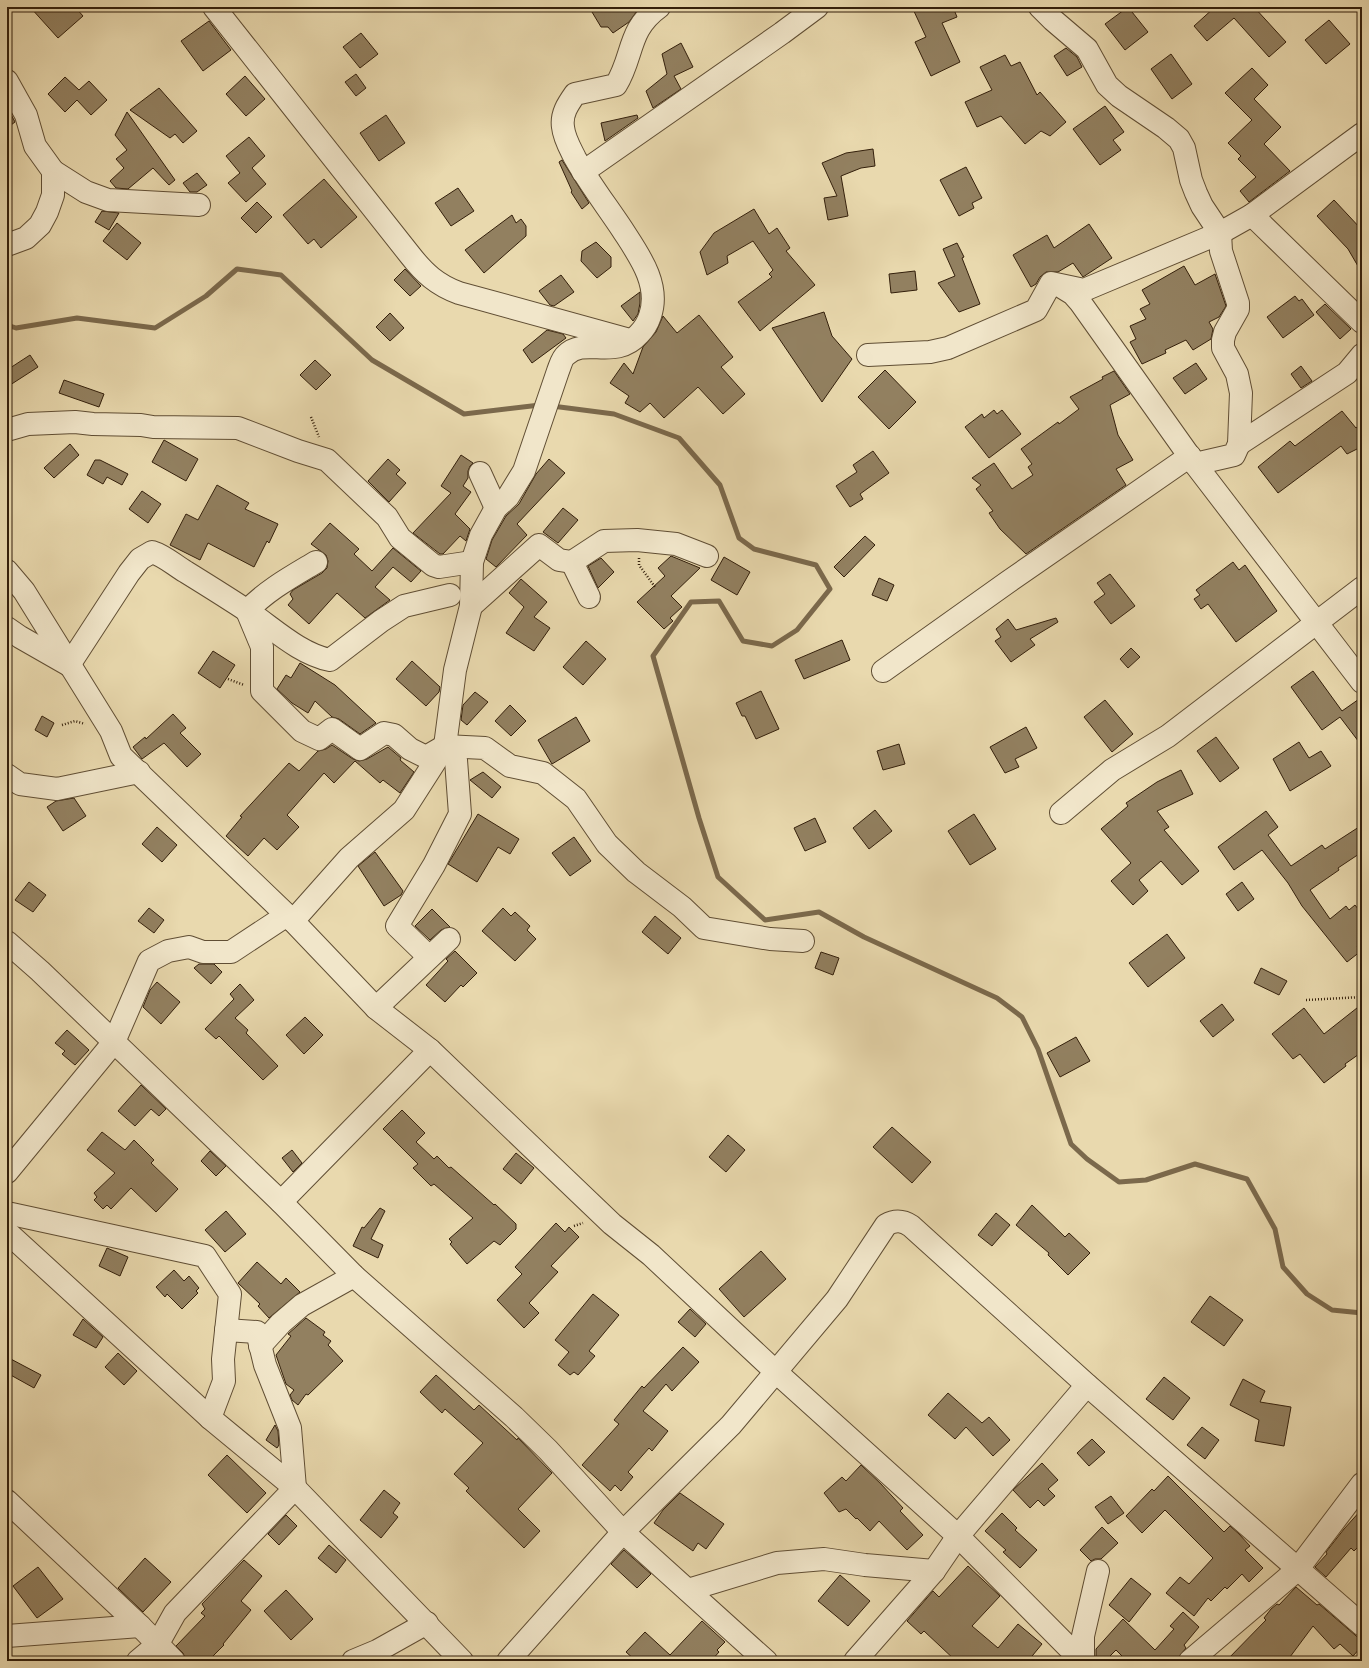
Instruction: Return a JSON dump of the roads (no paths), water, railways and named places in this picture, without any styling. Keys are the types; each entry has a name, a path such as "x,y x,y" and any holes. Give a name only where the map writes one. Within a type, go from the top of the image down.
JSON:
{"street":[{"path":"214,7 410,255 430,278 458,294 633,341"},
{"path":"7,1172 114,1042 149,961 168,951 189,947 203,952 231,952 290,918 348,858 404,810 445,746 455,670 471,606 472,562 481,535 496,508 508,497 524,471 550,393 565,355 574,349 618,348 633,341 642,330 651,314 651,284 644,264 583,172 564,135 563,126 565,108 575,94 616,85 622,72 633,38 648,15 659,7"},
{"path":"583,172 817,7"},
{"path":"883,671 1008,582 1192,460 1234,456 1239,444 1241,393 1237,374 1223,348 1225,332 1236,314 1238,303 1221,251 1220,233 1202,206 1196,193 1191,180 1184,148 1179,139 1166,128 1119,96 1107,85 1087,49 1040,7"},
{"path":"7,81 26,115 35,146 53,171 86,192 108,200 199,205"},
{"path":"1051,283 1084,290 1220,233 1252,215 1362,134"},
{"path":"7,245 26,238 40,225 47,212 53,195 53,171"},
{"path":"1252,215 1362,322"},
{"path":"868,355 930,352 948,348 1036,310 1051,283"},
{"path":"1051,283 1064,288 1080,302 1192,460 1362,682"},
{"path":"1239,444 1347,373 1362,355"},
{"path":"7,430 28,424 75,422 141,425 153,427 238,428 298,451 327,460 387,517 400,538 433,566 439,567 472,562"},
{"path":"480,473 496,508"},
{"path":"471,606 539,545 559,560 572,562 604,541 637,540 676,544 707,556"},
{"path":"69,665 140,558 152,552 162,555 300,647 320,657 330,660 381,621 404,606 450,594"},
{"path":"247,611 256,601 278,584 316,562"},
{"path":"572,562 589,597"},
{"path":"439,567 465,632"},
{"path":"7,571 24,591 111,731 121,756 290,918 376,1008 430,1050 612,1224 651,1255 776,1372 958,1536 1082,1661"},
{"path":"1061,813 1112,770 1168,736 1362,588"},
{"path":"247,611 262,647 262,691 302,731 319,739 332,729 360,750 384,733 394,735 410,749 426,757 445,746 484,748 510,766 543,773 576,799 607,844 636,872 682,907 704,928 770,939 803,941"},
{"path":"7,628 69,665"},
{"path":"429,957 397,926 434,866 460,814 456,760 445,746"},
{"path":"7,775 20,784 57,789 138,772"},
{"path":"376,1008 449,939"},
{"path":"7,942 40,971 281,1202 354,1276 514,1417 548,1450 623,1532 766,1661"},
{"path":"281,1202 430,1050"},
{"path":"7,1213 205,1256 230,1294 223,1358 224,1381 210,1418"},
{"path":"508,1661 623,1532 731,1424 837,1299 886,1225 892,1222 900,1221 911,1226 1087,1385 1297,1570 1362,1625"},
{"path":"7,1232 210,1418 295,1488 427,1623 462,1661"},
{"path":"260,1346 281,1323 302,1305 354,1276"},
{"path":"138,1661 157,1645 175,1613 295,1488 290,1428 265,1365 257,1332 226,1330"},
{"path":"855,1661 934,1571 958,1536 1087,1385"},
{"path":"1190,1661 1297,1570 1362,1484"},
{"path":"9,1507 140,1626 174,1661"},
{"path":"688,1590 777,1563 824,1559 865,1565 934,1571"},
{"path":"1082,1661 1083,1636 1098,1571"},
{"path":"353,1661 377,1651 427,1623"},
{"path":"7,1636 140,1626"}],"waterway":[{"path":"7,325 16,328 77,318 155,328 206,296 237,269 281,275 372,360 464,414 540,405"},
{"path":"552,406 614,414 679,438 720,485 739,538 754,549 816,565 830,589 797,630 772,646 743,641 719,601 691,602 653,656 699,818 718,877 765,920 819,912 864,937 997,998 1022,1017 1038,1049 1071,1144 1087,1159 1119,1182 1146,1180 1195,1164 1247,1179 1275,1229 1283,1267 1307,1294 1332,1310 1362,1313"}]}
